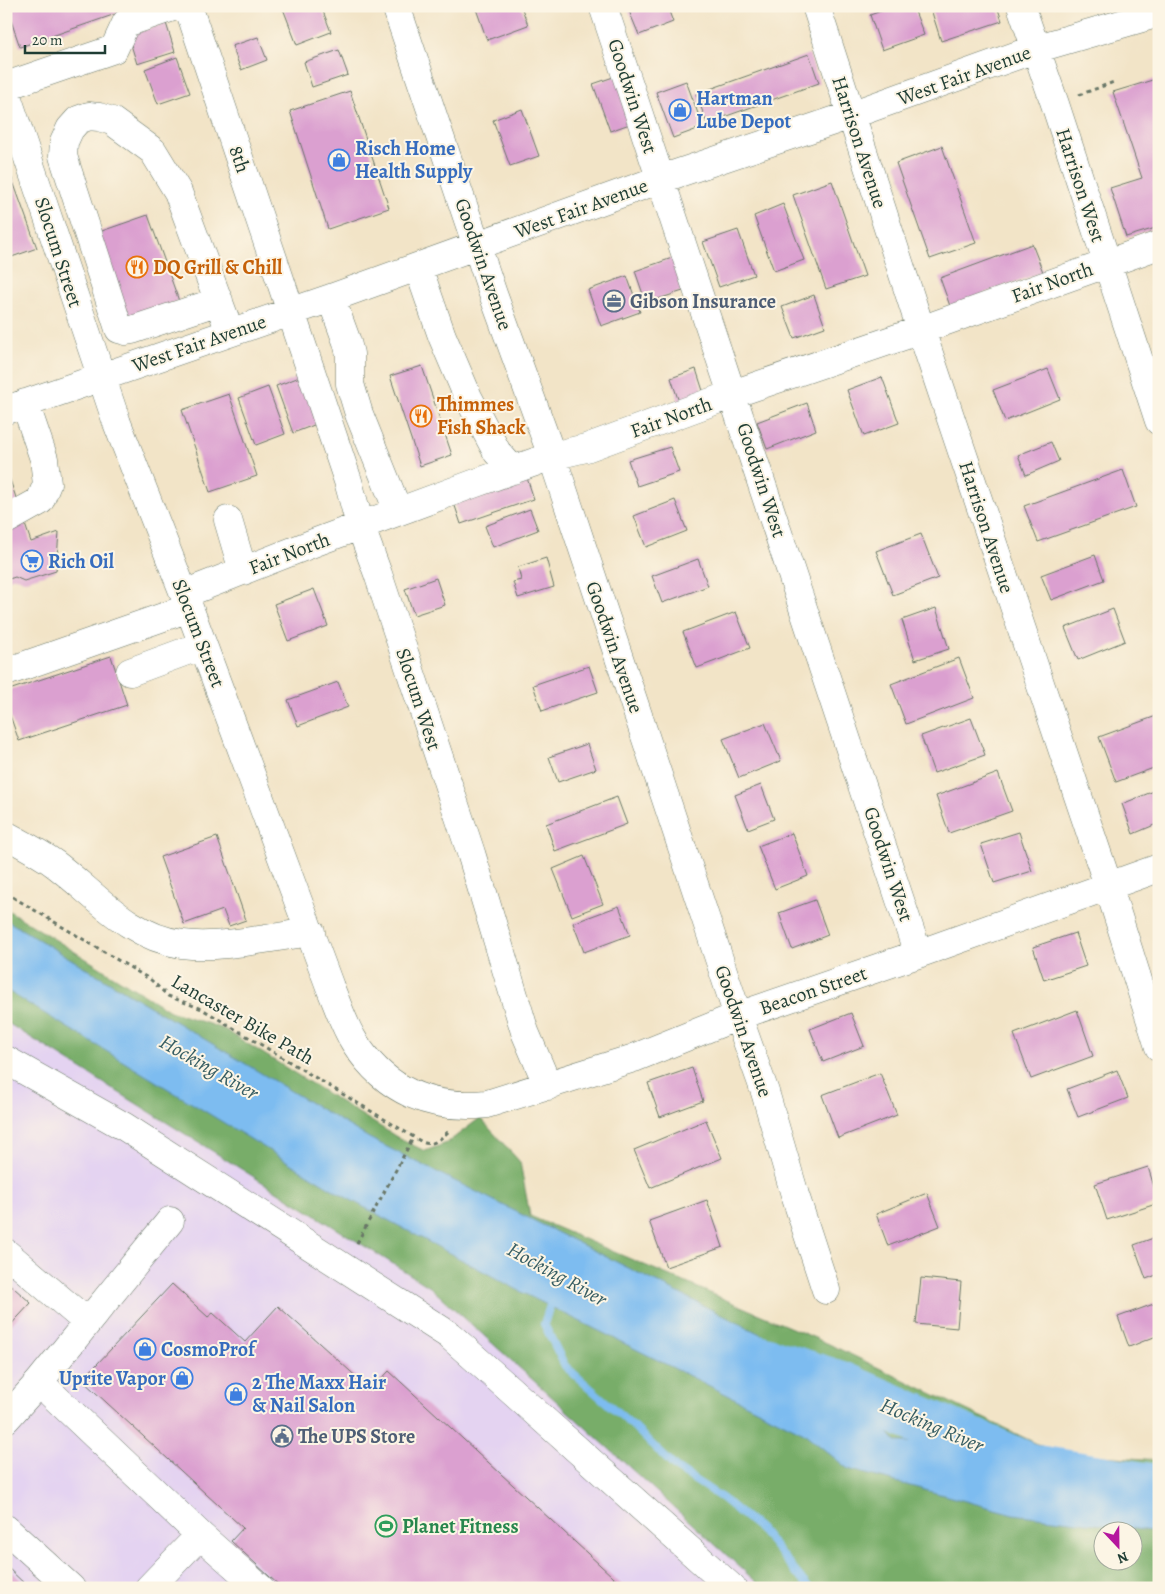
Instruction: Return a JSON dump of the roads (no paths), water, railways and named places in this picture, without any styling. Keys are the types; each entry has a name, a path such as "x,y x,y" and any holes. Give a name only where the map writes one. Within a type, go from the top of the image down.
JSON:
{"street":[{"path":"6,86 114,49 126,23 176,6"},
{"name":"8th","path":"188,6 291,312"},
{"name":"Goodwin Avenue","path":"396,6 493,294 552,456 738,1016 766,1092 795,1195 826,1290"},
{"name":"Goodwin West","path":"604,6 918,954"},
{"name":"Harrison Avenue","path":"816,6 921,330 1108,885 1159,1047"},
{"name":"Harrison West","path":"1021,6 1159,421"},
{"name":"West Fair Avenue","path":"16,407 101,376 331,298 661,179 851,115 1035,49 1159,13"},
{"name":"Slocum Street","path":"6,92 117,423 187,601 346,1025 355,1043 379,1072 397,1087 418,1098 444,1104 466,1106"},
{"path":"220,301 132,330 119,329 62,156 64,142 70,129 78,120 89,116 112,121 153,151 178,192 220,301 230,332"},
{"name":"Fair North","path":"6,672 187,601 244,571 360,525 552,456 586,448 733,394 921,330 1159,245"},
{"path":"418,267 442,336 468,397 497,452 514,470"},
{"path":"331,298 350,354 350,384 359,414 398,511"},
{"name":"Slocum West","path":"291,312 348,481 360,525 471,853 525,1032 548,1086"},
{"path":"6,520 40,501 47,484 44,459 16,407"},
{"path":"228,520 244,571"},
{"path":"130,672 203,645"},
{"path":"6,835 55,864 86,892 124,921 152,937 181,944 208,945 311,932"},
{"name":"Beacon Street","path":"466,1106 487,1104 634,1058 738,1016 1159,868"},
{"path":"6,1060 125,1127 449,1335 732,1588"},
{"path":"6,1419 39,1382 170,1221"},
{"path":"6,1253 87,1322"},
{"path":"39,1382 200,1535 260,1588"},
{"path":"6,1530 71,1588"},
{"path":"149,1588 200,1535"}],"water":[{"path":"6,920 369,1138 806,1357 835,1398 874,1415 896,1442 1009,1442 1054,1461 1159,1468 1159,1532 1142,1530 1142,1522 1092,1522 1092,1524 1013,1514 848,1469 804,1433 529,1296 347,1198 6,990"}],"waterway":[{"path":"553,1296 544,1324 565,1366 632,1425 676,1468 722,1498 762,1531 810,1588"},
{"name":"Hocking River","path":"759,1359 839,1385 1033,1469 1159,1489"}],"place":[{"name":"Hartman Lube Depot","path":"680,110"},
{"name":"Risch Home Health Supply","path":"339,160"},
{"name":"DQ Grill & Chill","path":"137,267"},
{"name":"Gibson Insurance","path":"614,301"},
{"name":"Thimmes Fish Shack","path":"421,416"},
{"name":"Rich Oil","path":"32,561"},
{"name":"CosmoProf","path":"145,1349"},
{"name":"Uprite Vapor","path":"182,1378"},
{"name":"2 The Maxx Hair & Nail Salon","path":"236,1394"},
{"name":"The UPS Store","path":"282,1436"},
{"name":"Planet Fitness","path":"386,1526"}]}
